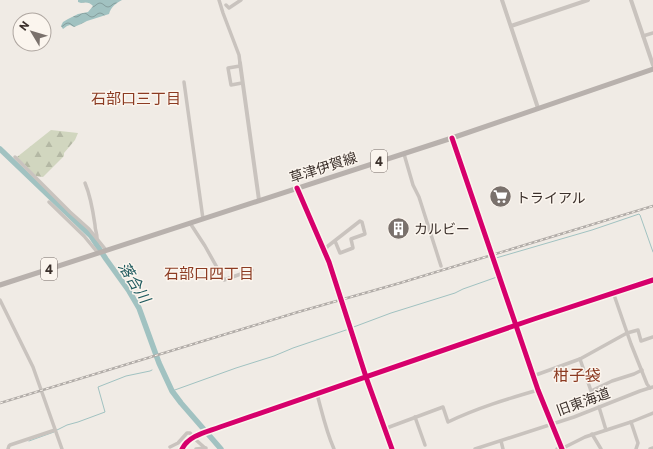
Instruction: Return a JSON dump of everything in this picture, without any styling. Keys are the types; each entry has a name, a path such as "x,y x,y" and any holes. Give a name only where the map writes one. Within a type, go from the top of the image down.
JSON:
{"main road":[{"name":"草津伊賀線","path":"0,285 404,154 653,69"}],"street":[{"path":"219,0 239,55 259,200"},
{"path":"226,5 229,8 241,0"},
{"path":"502,0 538,108"},
{"path":"511,26 588,0"},
{"path":"630,0 653,65"},
{"path":"643,36 653,33"},
{"path":"240,64 228,68 231,85 242,83"},
{"path":"184,82 203,219"},
{"path":"452,138 533,376 562,449"},
{"path":"404,154 413,186 419,197 441,266"},
{"path":"15,157 97,238"},
{"path":"85,183 89,191 97,238 102,252"},
{"path":"297,188 329,262 366,377 392,449"},
{"path":"49,202 102,252"},
{"path":"324,250 335,241 360,221 362,222 365,234 350,239 352,248 340,253 335,241"},
{"path":"190,223 224,280 252,270"},
{"path":"182,449 191,438 209,431 613,292 653,280"},
{"path":"613,292 642,370 648,384 652,388"},
{"path":"0,300 34,367 62,449"},
{"path":"533,376 580,359 627,332 638,330 641,341 653,337"},
{"path":"580,359 592,391 612,381 642,370"},
{"name":"旧東海道","path":"475,449 652,388"},
{"path":"384,429 443,407 448,422 475,410 538,390"},
{"path":"317,394 325,420 327,433 334,449"},
{"path":"599,407 606,430"},
{"path":"557,449 562,449 592,434 631,422 653,413"},
{"path":"415,417 425,445"},
{"path":"631,422 638,444 636,449"},
{"path":"8,449 10,445 55,430"},
{"path":"165,449 178,443 187,433 191,434"},
{"path":"592,434 601,449"},
{"path":"196,440 206,448"},
{"path":"501,441 503,449"},
{"path":"196,449 206,448"}],"green space":[{"path":"51,130 78,133 75,140 64,153 64,156 43,177 36,176 17,157"}],"water":[{"path":"78,0 122,0 111,9 109,14 74,27 70,25 63,29 61,26 63,22 78,14 88,12 93,6 86,2 78,2"}],"waterway":[{"name":"落合川","path":"0,149 91,236 139,308 159,363 172,391 221,449"},
{"path":"500,275 502,275 496,258 592,230 639,214 653,252"},
{"path":"351,328 391,313 455,293 497,277"},
{"path":"172,391 349,329"},
{"path":"57,430 105,412 98,387 126,376 152,370"},
{"path":"29,441 54,432"}],"railway":[{"path":"0,403 653,206"}],"cycle path":[{"path":"452,138 538,390 562,449"},
{"path":"297,188 329,262 366,377 392,449"},
{"path":"182,449 189,440 204,432 534,319 653,280"}],"place":[{"name":"トライアル","path":"501,197"},
{"name":"カルビー","path":"398,228"}],"district":[{"name":"石部口三丁目","path":"136,98"},
{"name":"石部口四丁目","path":"209,273"},
{"name":"柑子袋","path":"577,374"}]}
